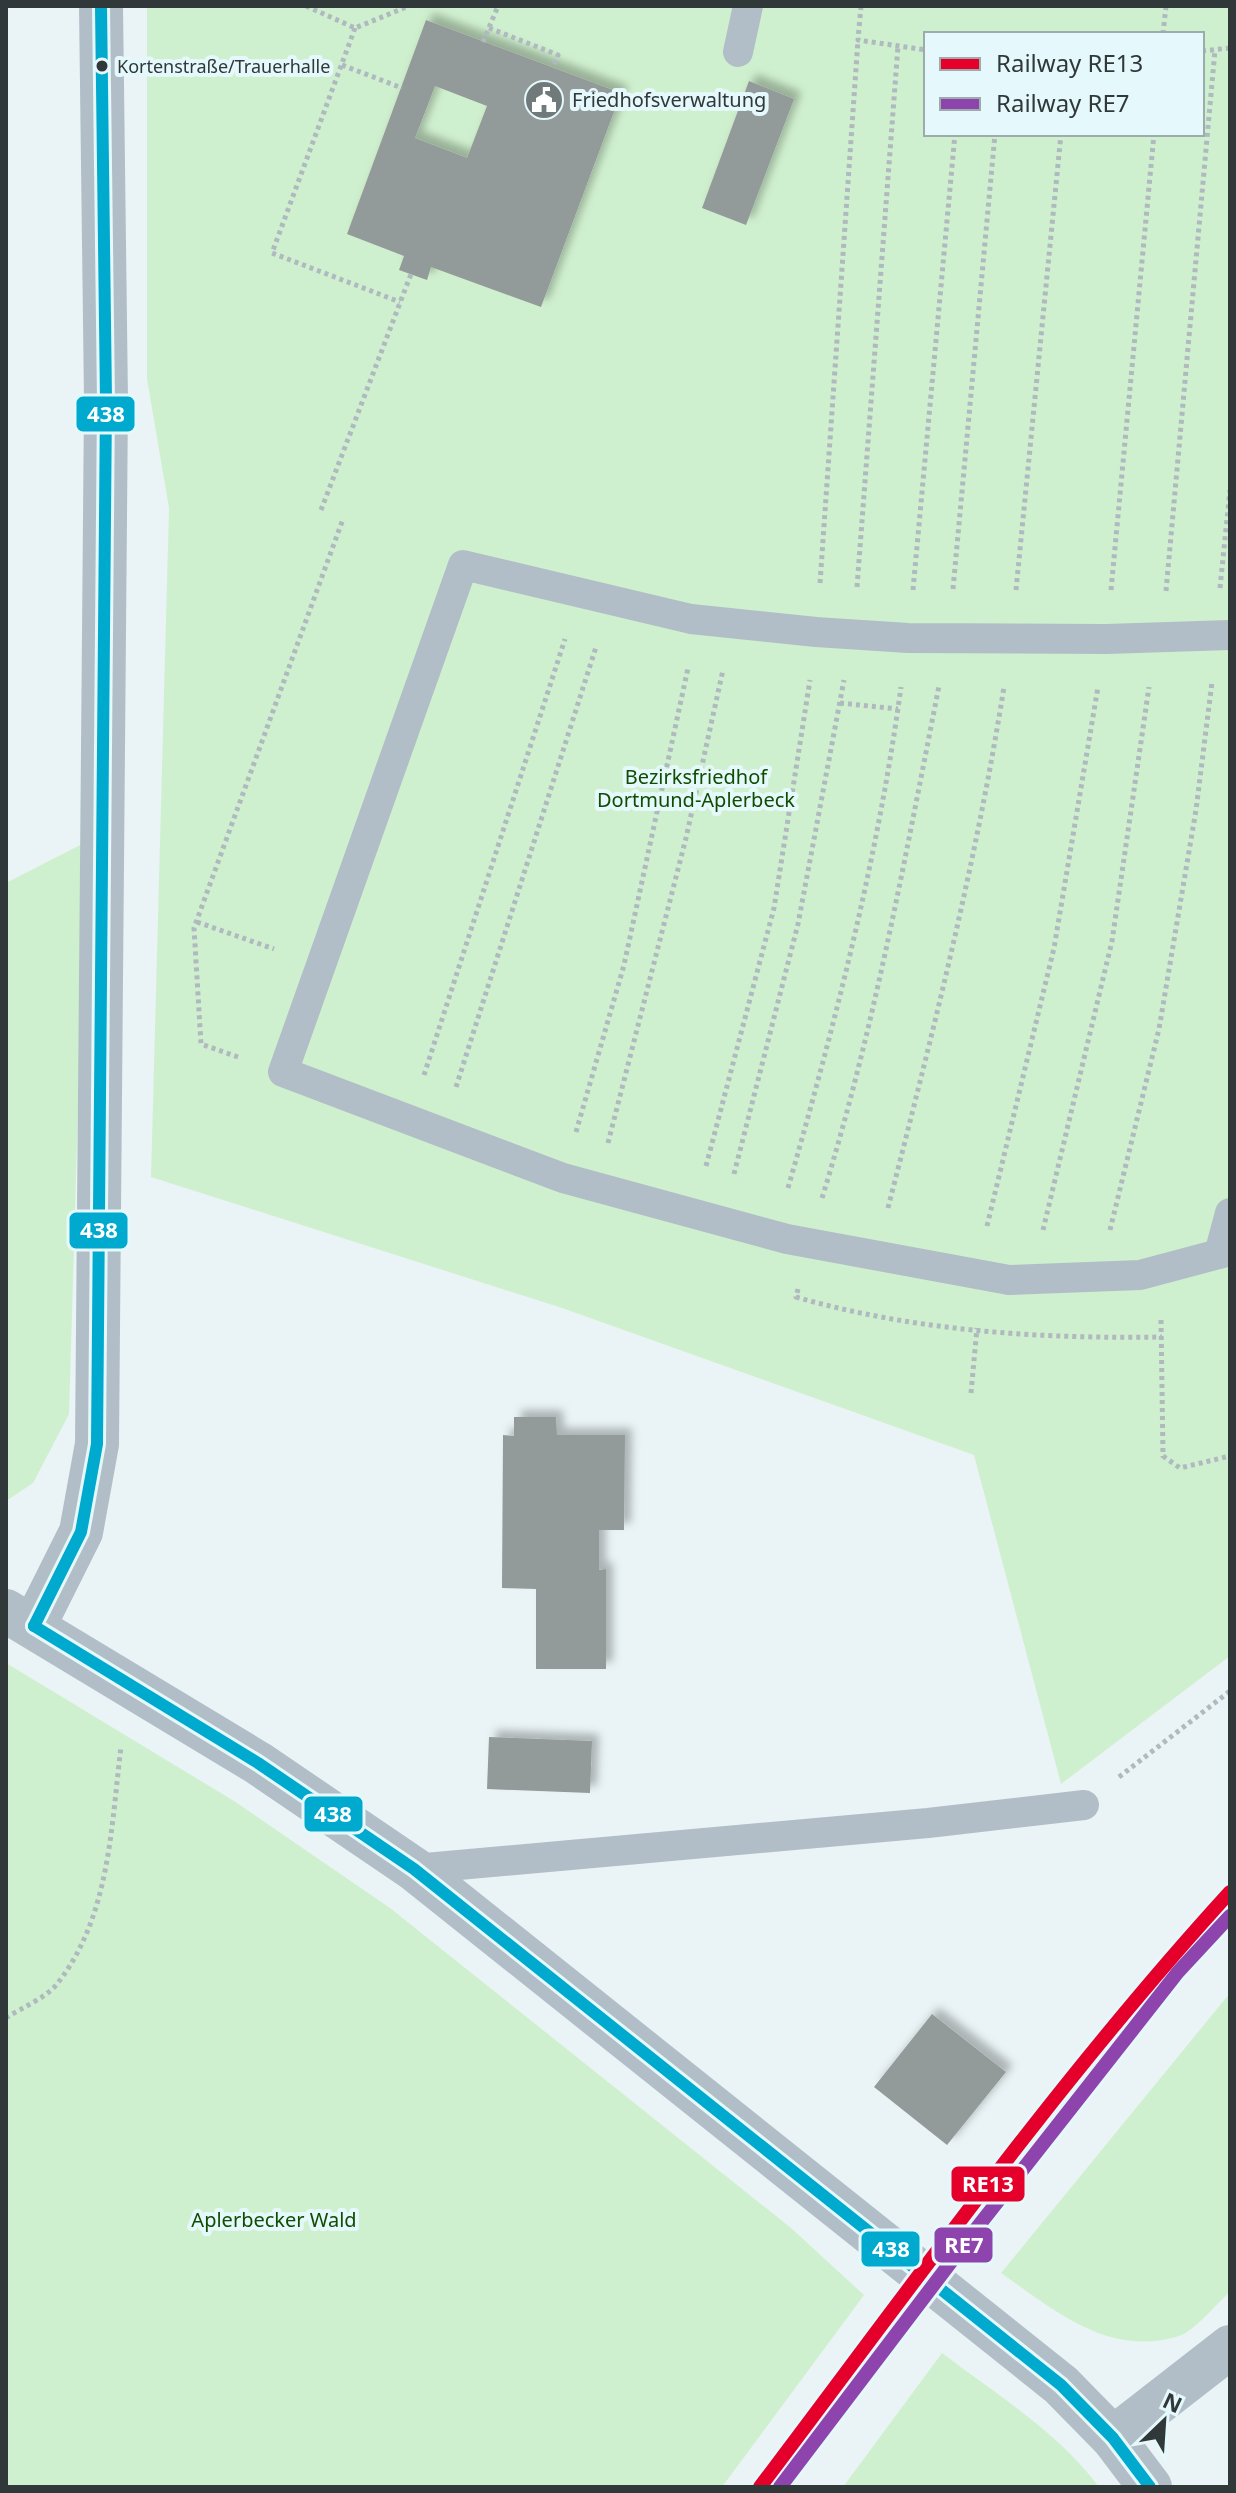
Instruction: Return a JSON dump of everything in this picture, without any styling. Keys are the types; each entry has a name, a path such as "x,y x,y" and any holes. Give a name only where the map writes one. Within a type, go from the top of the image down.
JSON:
{"street":[{"path":"101,6 106,401 97,1444 81,1532 20,1619 258,1763 414,1869 1061,2385 1113,2438 1150,2487"},
{"path":"1113,2438 1230,2347"}],"lane":[{"path":"738,52 748,6"},
{"path":"1224,636 908,638 816,632 698,620 463,565 283,1072 563,1178 808,1243 979,1274 1031,1279 1155,1271 1224,1253 1230,1213"},
{"path":"414,1869 928,1823 1084,1805"}],"path":[{"path":"306,6 355,28 409,6"},
{"path":"483,42 498,6"},
{"path":"707,1217 774,908 816,632 861,6"},
{"path":"1163,32 1166,6"},
{"path":"355,28 272,253 400,302"},
{"path":"489,28 558,55 553,68"},
{"path":"858,40 924,50"},
{"path":"707,1217 798,924 853,635 898,46"},
{"path":"1204,51 1230,48"},
{"path":"1031,1279 1112,941 1153,664 1162,638 1215,50"},
{"path":"342,65 402,88"},
{"path":"775,1235 832,1037 866,883 898,709 908,638 955,136"},
{"path":"808,1243 848,1116 882,978 949,638 995,136"},
{"path":"875,1256 937,1014 977,836 1012,638 1061,136"},
{"path":"971,1393 979,1274 1054,948 1106,639 1154,136"},
{"path":"321,510 411,274"},
{"path":"1098,1277 1159,1029 1196,810 1224,636 1230,490"},
{"path":"283,1072 201,1044 196,922 343,519"},
{"path":"409,1121 580,593"},
{"path":"442,1132 611,600"},
{"path":"563,1178 624,965 698,620"},
{"path":"597,1187 686,838 734,623"},
{"path":"840,703 898,709"},
{"path":"196,922 320,965"},
{"path":"1155,1271 1162,1337 1163,1456 1180,1468 1230,1456"},
{"path":"6,2018 56,1986 93,1921 109,1849 127,1684"},
{"path":"1084,1805 1230,1691"}],"green space":[{"name":"Bezirksfriedhof Dortmund-Aplerbeck","path":"147,6 1230,6 1230,1656 1061,1784 974,1455 562,1308 151,1177 169,508 147,379"},
{"path":"86,842 69,1414 33,1483 6,1501 6,883"},
{"name":"Aplerbecker Wald","path":"6,1663 234,1801 390,1908 791,2228 864,2295 722,2487 6,2487"},
{"path":"1230,1993 1230,2292 1199,2323 1179,2336 1129,2341 1084,2327 1041,2302 1001,2273"},
{"path":"942,2353 1046,2431 1099,2487 843,2487"}],"building":[{"path":"426,20 621,93 541,307 431,267 427,280 399,270 404,256 347,234","holes":["435,86 487,106 467,158 415,138"]},
{"path":"749,81 794,99 746,225 702,208"},
{"path":"514,1417 556,1417 557,1435 625,1435 624,1530 599,1530 599,1570 606,1569 606,1669 536,1669 536,1589 502,1588 503,1435 514,1436"},
{"path":"489,1737 592,1741 590,1793 487,1789"},
{"path":"932,2014 1006,2072 947,2145 874,2087"}],"rail line":[{"name":"RE13","path":"760,2487 1047,2109 1106,2035 1230,1892"},
{"name":"RE7","path":"780,2487 976,2229 1178,1972 1230,1916"}],"transit line":[{"name":"438","path":"34,1626 81,1532 97,1444 106,401 101,6"},
{"name":"438","path":"34,1626 258,1763 414,1869 1061,2385 1113,2438 1150,2487"}],"place":[{"name":"Kortenstraße/Trauerhalle","path":"102,66"},
{"name":"Friedhofsverwaltung","path":"544,100"}]}
